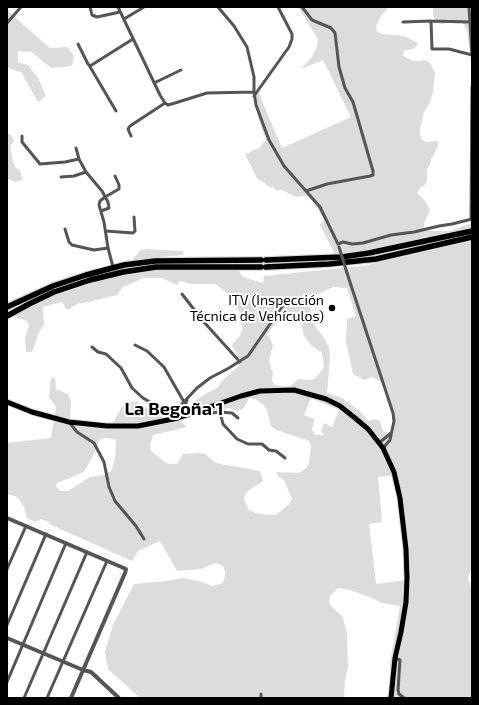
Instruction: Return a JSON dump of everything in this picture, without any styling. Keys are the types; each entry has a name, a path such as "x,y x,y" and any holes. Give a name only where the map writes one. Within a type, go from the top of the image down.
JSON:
{"highway":[{"path":"7,307 52,286 113,267 156,261 213,259 263,260 342,257 376,252 472,231"},
{"path":"7,316 54,292 90,280 123,272 156,268 263,267 329,264 376,259 472,238"}],"main road":[{"path":"7,402 32,412 69,422 107,426 138,426 179,418 260,391 294,390 326,399 340,406 368,429 383,448 390,461 398,484 406,549 407,578 406,602 395,658 391,698"}],"street":[{"path":"7,23 21,7"},
{"path":"90,7 91,14 97,17 120,12"},
{"path":"118,7 165,103"},
{"path":"124,19 144,7"},
{"path":"218,7 234,26 247,47 254,77 254,96 258,112 276,154 290,174 320,207 338,245 393,413 394,421 390,440 383,448"},
{"path":"254,96 289,47 292,39 292,34 278,7"},
{"path":"302,7 312,20 331,28 335,32 339,67 352,102 373,171 373,175 370,176 327,184 306,190"},
{"path":"431,21 432,49 449,49 472,55 469,7"},
{"path":"402,22 470,22"},
{"path":"89,65 96,63 133,39"},
{"path":"78,44 116,111"},
{"path":"154,83 181,70"},
{"path":"338,245 343,242 352,244 363,243 391,235 414,232 471,219 472,87"},
{"path":"131,136 128,129 130,126 165,103 168,105 207,93 254,92"},
{"path":"22,136 22,142 40,164 79,159"},
{"path":"76,148 79,159 86,172 98,186 109,207 101,211"},
{"path":"61,177 74,176 86,172"},
{"path":"113,267 99,203 105,197 119,189 115,176"},
{"path":"106,231 133,233 135,231 134,217"},
{"path":"65,229 69,242 72,245 94,250 108,248"},
{"path":"182,294 203,321 240,362"},
{"path":"92,347 98,352 106,354 121,368 132,388 142,398 155,405 164,414 179,418 180,408 184,402 202,384 248,356 288,298"},
{"path":"135,345 147,351 164,367 184,402"},
{"path":"186,416 185,406 188,398"},
{"path":"206,408 211,413 232,412 238,418"},
{"path":"220,412 223,424 237,440 248,444 262,444 270,450 276,451 285,458"},
{"path":"69,422 77,432 94,442 104,462 108,487 113,498 136,526 144,539"},
{"path":"379,443 391,433"},
{"path":"7,518 125,568 126,571 71,698"},
{"path":"7,569 26,526"},
{"path":"7,625 46,534"},
{"path":"7,682 66,543"},
{"path":"24,698 87,552"},
{"path":"47,698 107,560"},
{"path":"7,638 43,654 91,672 119,698"},
{"path":"395,658 400,660 398,690 399,694 404,698"}],"shaded area":[{"path":"298,7 389,7 381,16 376,26 377,32 382,34 404,36 418,43 415,48 404,51 403,56 413,61 424,60 429,62 435,72 433,92 430,102 424,112 420,135 422,140 427,142 438,141 438,146 427,169 427,180 425,185 420,188 417,193 425,201 430,210 424,223 424,228 429,231 450,231 472,223 472,229 388,251 337,260 320,225 324,222 322,216 310,198 304,196 296,197 282,190 276,190 272,186 271,188 257,178 245,154 259,148 266,140 258,118 254,92 257,89 282,148 351,117 323,60 301,69 312,57 317,47 318,39"},
{"path":"432,7 472,7 472,216 470,209 471,62 467,31 464,24 455,21 442,24 436,23"},
{"path":"7,10 50,48 67,47 74,56 72,66 51,68 32,52 18,51 18,62 28,65 38,78 46,96 38,102 21,72 7,68"},
{"path":"7,132 12,136 14,142 10,146 13,162 15,167 20,170 23,180 15,182 7,178"},
{"path":"472,241 472,567 468,578 472,589 472,698 390,698 390,662 400,606 382,603 350,590 338,588 330,596 329,601 331,606 343,617 347,634 348,668 345,679 344,698 140,698 108,669 105,652 113,625 134,584 184,578 199,581 212,586 223,582 225,571 223,566 215,563 201,569 177,571 160,541 138,551 132,561 49,524 49,522 41,519 35,522 27,518 24,507 18,498 7,494 7,443 51,438 56,407 49,397 51,378 55,378 56,389 68,394 71,401 70,421 110,425 122,407 131,402 137,402 151,410 175,415 187,427 153,435 150,446 151,451 166,463 171,464 177,464 183,454 199,453 205,454 216,463 260,471 263,481 248,491 244,500 249,510 259,514 276,515 289,504 292,499 284,480 279,477 276,472 298,473 302,471 307,467 309,462 311,446 309,441 276,430 271,426 267,410 264,405 255,399 249,398 244,408 238,411 228,408 192,415 190,404 217,388 223,380 242,363 232,345 239,337 243,327 239,319 239,311 234,304 234,298 215,284 190,284 180,281 177,285 162,278 144,278 123,287 117,295 77,304 67,310 62,302 43,307 44,325 39,332 32,352 26,352 25,338 29,326 27,321 12,316 59,294 96,282 144,271 179,269 239,271 243,277 263,283 264,276 362,266","holes":["333,287 347,288 356,316 347,319 346,342 353,374 364,380 372,377 383,383 393,414 391,434 383,431 380,421 375,419 368,421 362,413 342,398 327,393 330,357 329,347 323,336 316,328 307,299","283,313 299,315 304,336 311,345 322,353 324,366 320,373 314,379 298,379 292,385 287,387 275,385 272,381 273,372 269,360 273,346 267,335","311,398 339,410 332,427 324,423 321,431 324,435 315,435 312,429 315,419 304,415","105,438 114,439 116,441 115,460 111,471 104,475 90,477 68,491 60,491 56,486 57,483 84,472 96,450 99,440","395,475 406,563 406,580 376,584 369,524 382,522 378,477"]},
{"path":"140,250 183,251 183,255 133,261 133,258"}],"place":[{"name":"ITV (Inspección Técnica de Vehículos)","path":"332,308"}],"district":[{"name":"La Begoña 1","path":"174,409"}]}
